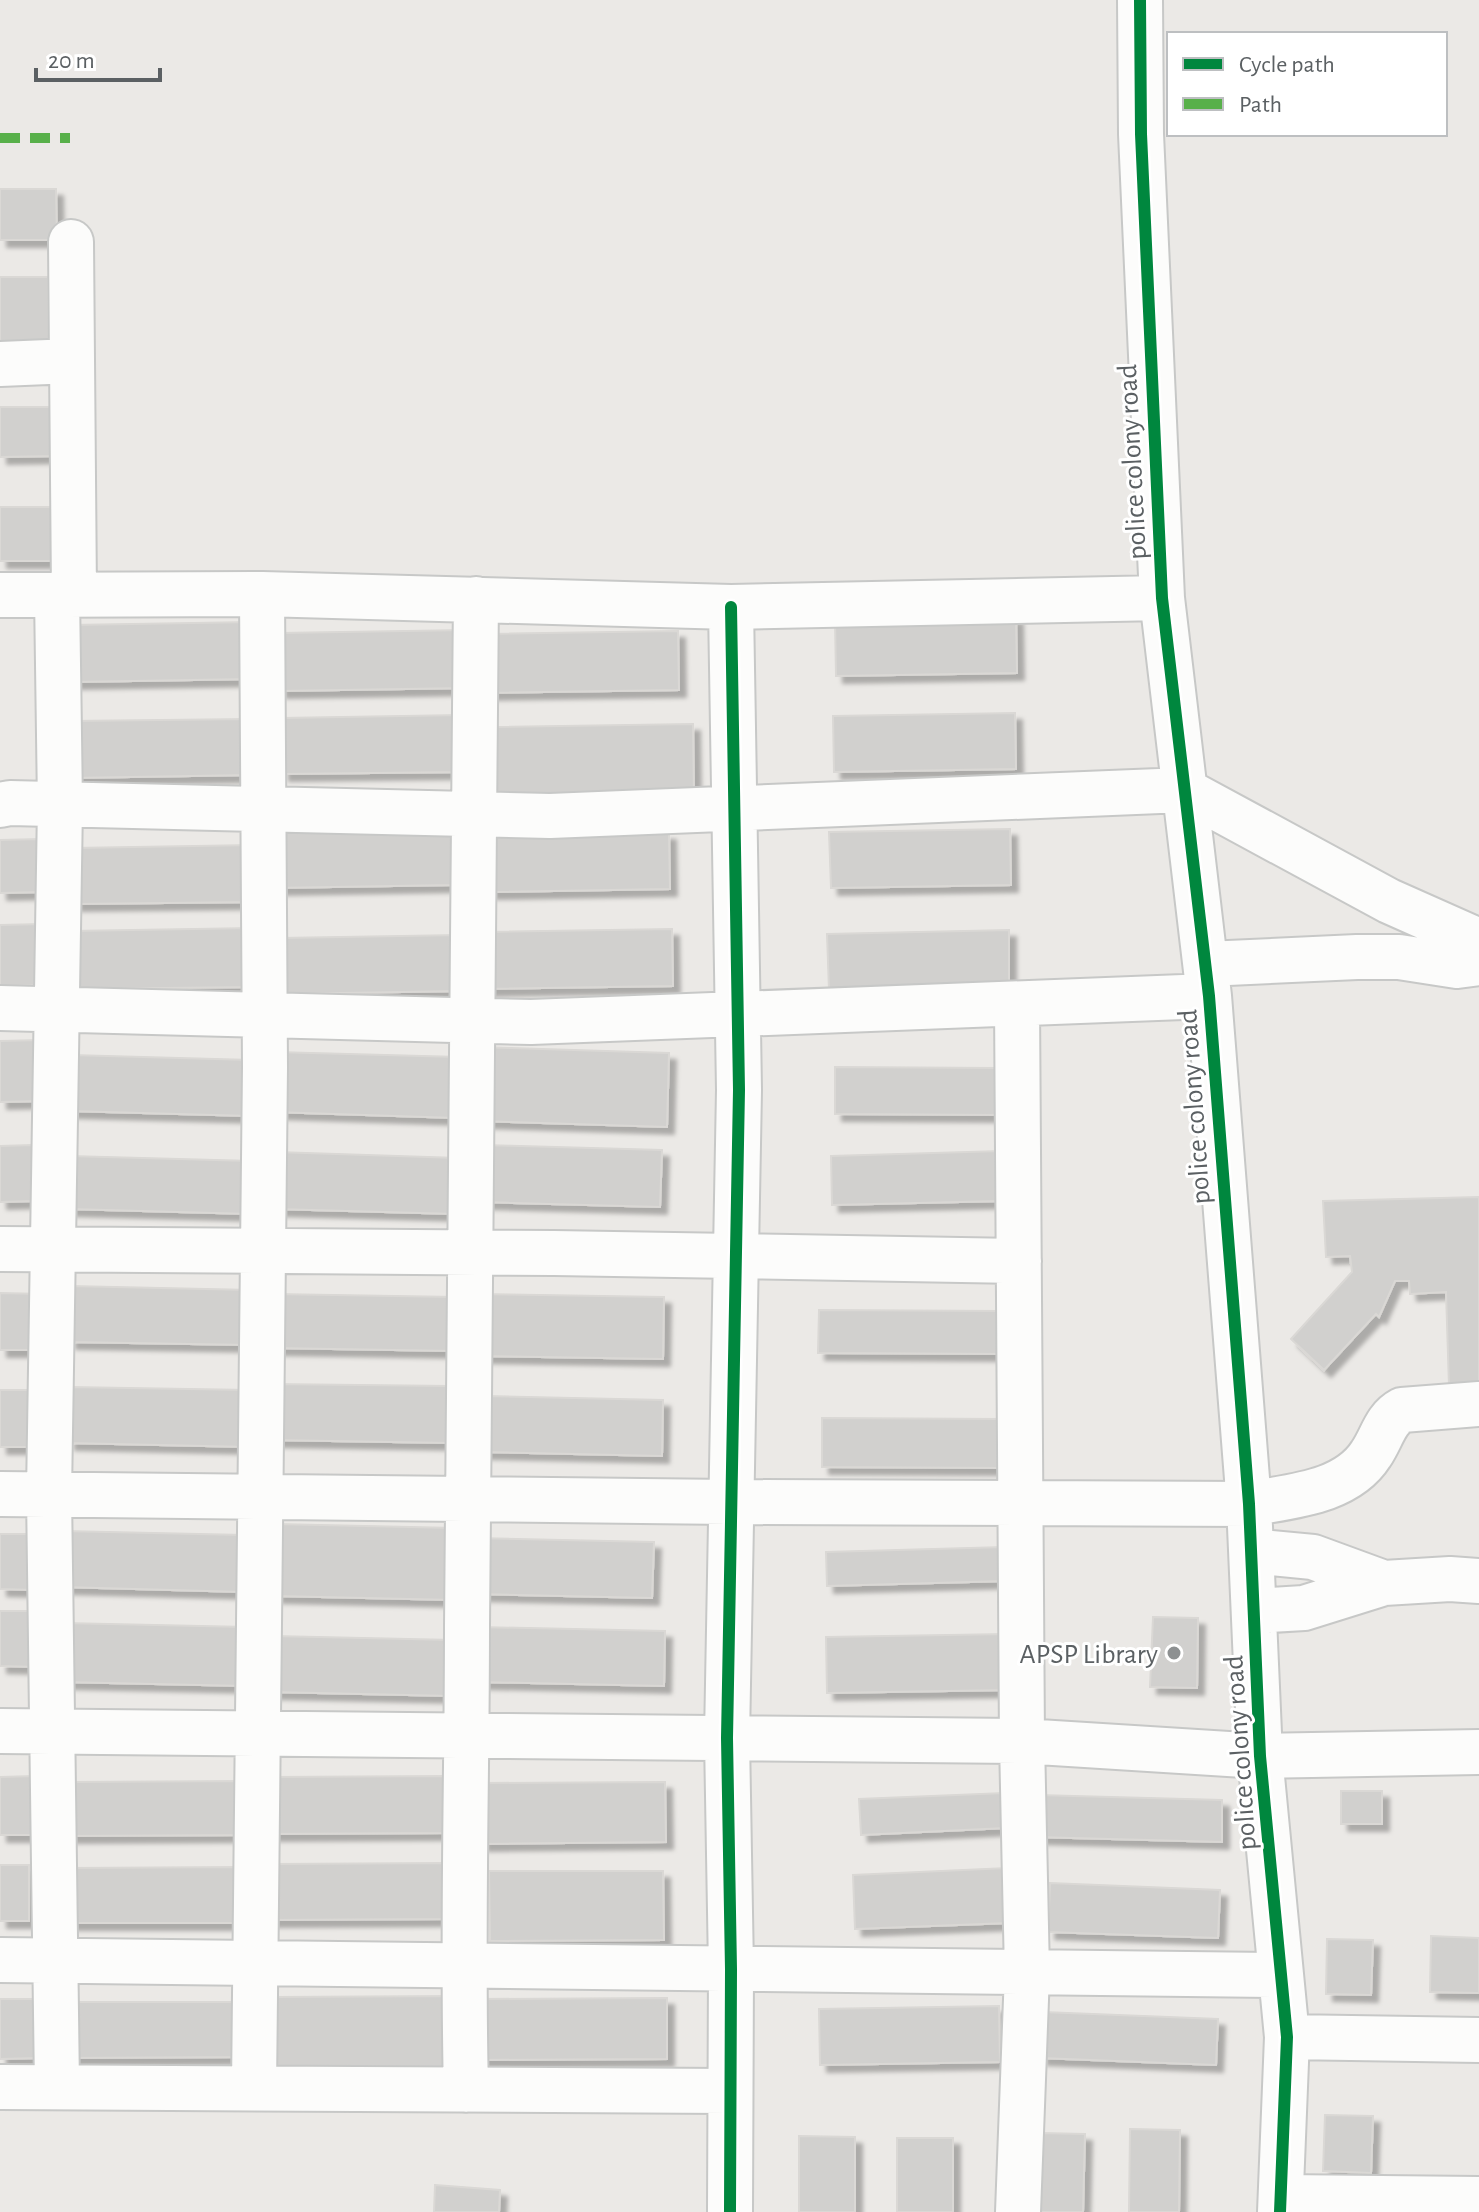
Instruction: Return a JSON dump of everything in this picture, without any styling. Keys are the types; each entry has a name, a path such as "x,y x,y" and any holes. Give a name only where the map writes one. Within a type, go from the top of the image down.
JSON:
{"street":[{"name":"police colony road","path":"1140,0 1141,134 1162,598 1207,980 1249,1504 1260,1756 1287,2037 1280,2204"},
{"path":"57,2087 49,1494 55,1009 72,361 71,242"},
{"path":"0,364 72,361"},
{"path":"0,595 262,594 731,607 1162,598"},
{"path":"254,2088 264,1017 262,594"},
{"path":"466,2090 463,1965 476,599"},
{"path":"730,2212 731,1969 727,1738 739,1090 731,607"},
{"path":"0,805 550,816 1184,790 1389,901 1479,941"},
{"path":"0,1008 531,1022 1017,1004 1357,957 1399,957 1457,966 1479,963"},
{"path":"1017,1004 1022,1741 1027,1973 1018,2212"},
{"path":"0,1249 468,1252 1019,1261"},
{"path":"0,1494 1249,1504 1324,1490 1340,1483 1370,1457 1392,1415 1402,1410 1479,1404"},
{"path":"1252,1551 1313,1557 1384,1583"},
{"path":"1255,1611 1304,1608 1384,1583 1450,1579 1479,1581"},
{"path":"0,1731 1022,1741 1260,1756 1479,1752"},
{"path":"0,1960 1279,1975"},
{"path":"1287,2037 1479,2040"},
{"path":"0,2087 729,2091"},
{"path":"1280,2204 1479,2199"}],"building":[{"path":"0,189 56,189 57,240 0,240"},
{"path":"0,277 48,277 49,342 0,343"},
{"path":"0,407 55,407 56,456 0,457"},
{"path":"0,507 54,507 54,561 0,561"},
{"path":"1016,617 1017,673 836,676 835,620"},
{"path":"253,622 253,679 73,682 71,625"},
{"path":"467,630 468,688 279,691 279,633"},
{"path":"678,631 679,690 484,693 483,634"},
{"path":"1015,713 1016,769 834,772 833,716"},
{"path":"462,715 463,772 282,774 281,718"},
{"path":"250,719 251,775 70,778 69,721"},
{"path":"693,724 694,794 491,797 490,727"},
{"path":"453,829 453,885 272,888 271,832"},
{"path":"1010,829 1011,885 831,888 829,832"},
{"path":"669,833 670,889 489,892 488,836"},
{"path":"41,839 42,892 0,893 0,840"},
{"path":"254,845 255,902 74,904 73,848"},
{"path":"43,924 45,985 0,986 0,925"},
{"path":"254,928 255,987 72,989 70,931"},
{"path":"672,929 673,986 486,989 485,932"},
{"path":"1009,930 1009,987 829,990 827,934"},
{"path":"460,935 461,991 281,994 280,938"},
{"path":"41,1040 43,1101 0,1102 0,1041"},
{"path":"480,1047 669,1053 667,1127 478,1121"},
{"path":"275,1052 459,1057 456,1118 273,1112"},
{"path":"71,1055 251,1060 250,1116 69,1111"},
{"path":"835,1067 999,1068 999,1115 835,1114"},
{"path":"33,1145 34,1201 0,1202 0,1146"},
{"path":"481,1145 662,1150 660,1207 480,1202"},
{"path":"1001,1151 1002,1201 832,1205 831,1156"},
{"path":"276,1152 458,1158 456,1214 275,1209"},
{"path":"69,1156 252,1161 251,1214 68,1209"},
{"path":"1479,1197 1479,1382 1449,1386 1446,1292 1410,1294 1409,1281 1395,1281 1379,1317 1376,1314 1324,1370 1291,1339 1352,1272 1350,1256 1326,1257 1323,1201"},
{"path":"70,1286 251,1290 250,1345 69,1342"},
{"path":"0,1293 43,1294 42,1350 0,1350"},
{"path":"273,1294 456,1297 455,1351 271,1348"},
{"path":"477,1294 664,1297 663,1359 475,1356"},
{"path":"819,1310 1006,1311 1006,1354 818,1353"},
{"path":"270,1384 451,1386 451,1443 270,1440"},
{"path":"69,1387 249,1390 249,1447 68,1443"},
{"path":"0,1390 40,1390 39,1447 0,1447"},
{"path":"483,1396 663,1400 662,1456 482,1452"},
{"path":"822,1418 1004,1419 1004,1468 822,1467"},
{"path":"276,1524 455,1528 454,1600 275,1596"},
{"path":"63,1531 244,1535 243,1592 62,1587"},
{"path":"0,1534 34,1534 33,1590 0,1589"},
{"path":"472,1538 654,1542 652,1598 472,1594"},
{"path":"1004,1547 1006,1581 827,1586 826,1552"},
{"path":"0,1611 37,1611 36,1667 0,1666"},
{"name":"APSP Library","path":"1153,1617 1198,1618 1197,1688 1150,1687"},
{"path":"63,1623 247,1627 246,1686 62,1682"},
{"path":"477,1627 665,1631 664,1686 477,1682"},
{"path":"1007,1634 1008,1690 827,1693 826,1637"},
{"path":"273,1636 453,1640 452,1696 271,1692"},
{"path":"35,1776 35,1835 0,1835 0,1777"},
{"path":"448,1776 448,1833 267,1834 267,1777"},
{"path":"248,1781 249,1835 64,1836 64,1782"},
{"path":"665,1782 666,1842 481,1844 481,1783"},
{"path":"1341,1791 1382,1791 1382,1824 1341,1824"},
{"path":"1004,1793 1006,1828 861,1835 859,1799"},
{"path":"1037,1795 1222,1800 1222,1842 1035,1837"},
{"path":"449,1863 450,1919 269,1920 268,1864"},
{"path":"0,1865 29,1865 29,1921 0,1921"},
{"path":"244,1867 245,1923 64,1923 64,1868"},
{"path":"1007,1868 1009,1923 855,1929 853,1875"},
{"path":"489,1871 663,1871 664,1940 490,1941"},
{"path":"1050,1883 1220,1890 1218,1938 1048,1932"},
{"path":"1431,1936 1479,1938 1479,1993 1430,1992"},
{"path":"1327,1939 1373,1940 1371,1995 1326,1994"},
{"path":"460,1996 461,2069 271,2071 270,1997"},
{"path":"667,1998 667,2059 477,2060 476,1999"},
{"path":"0,1999 40,1999 40,2058 0,2059"},
{"path":"60,2002 246,2002 247,2057 60,2058"},
{"path":"999,2006 1000,2062 820,2065 819,2009"},
{"path":"1043,2012 1218,2019 1216,2065 1040,2058"},
{"path":"1325,2115 1373,2116 1371,2173 1323,2171"},
{"path":"1130,2129 1180,2130 1179,2212 1129,2212"},
{"path":"1040,2133 1085,2134 1083,2212 1038,2212"},
{"path":"799,2136 855,2137 855,2212 799,2212"},
{"path":"897,2138 953,2138 953,2212 897,2212"},
{"path":"435,2185 500,2190 499,2212 434,2212"}],"marked path":[{"path":"0,138 70,138"}],"cycle path":[{"path":"1140,0 1141,134 1162,598 1209,996 1249,1504 1260,1756 1287,2037 1280,2212"},
{"path":"730,2212 731,1969 727,1738 739,1090 731,607"}],"place":[{"name":"APSP Library","path":"1174,1653"}]}
